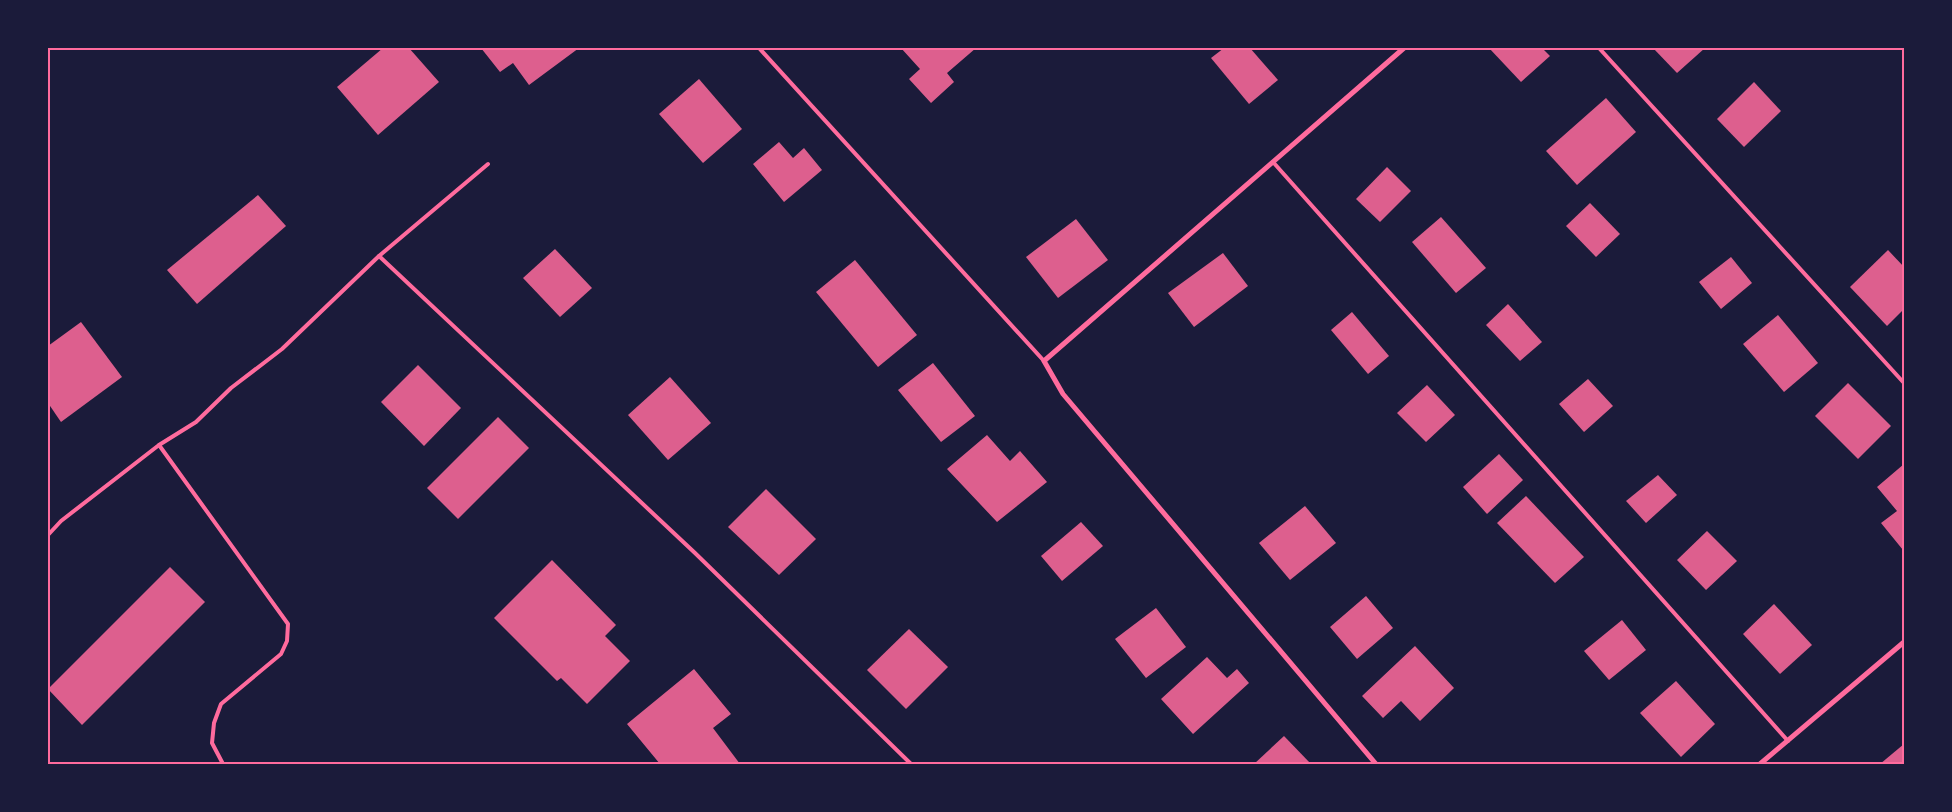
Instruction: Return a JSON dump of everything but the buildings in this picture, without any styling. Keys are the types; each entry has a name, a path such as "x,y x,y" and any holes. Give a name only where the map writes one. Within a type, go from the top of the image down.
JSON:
{"street":[{"path":"1376,764 1063,394 1044,362 1404,48"},
{"path":"1760,764 1904,642"}],"lane":[{"path":"759,48 1044,362"},
{"path":"1600,48 1904,383"},
{"path":"1273,162 1788,740"},
{"path":"48,535 61,521 159,444 196,422 231,388 282,349 379,256 488,164"},
{"path":"379,256 696,553 911,764"},
{"path":"159,444 288,624 287,641 281,654 220,704 214,723 212,743 224,764"}]}
